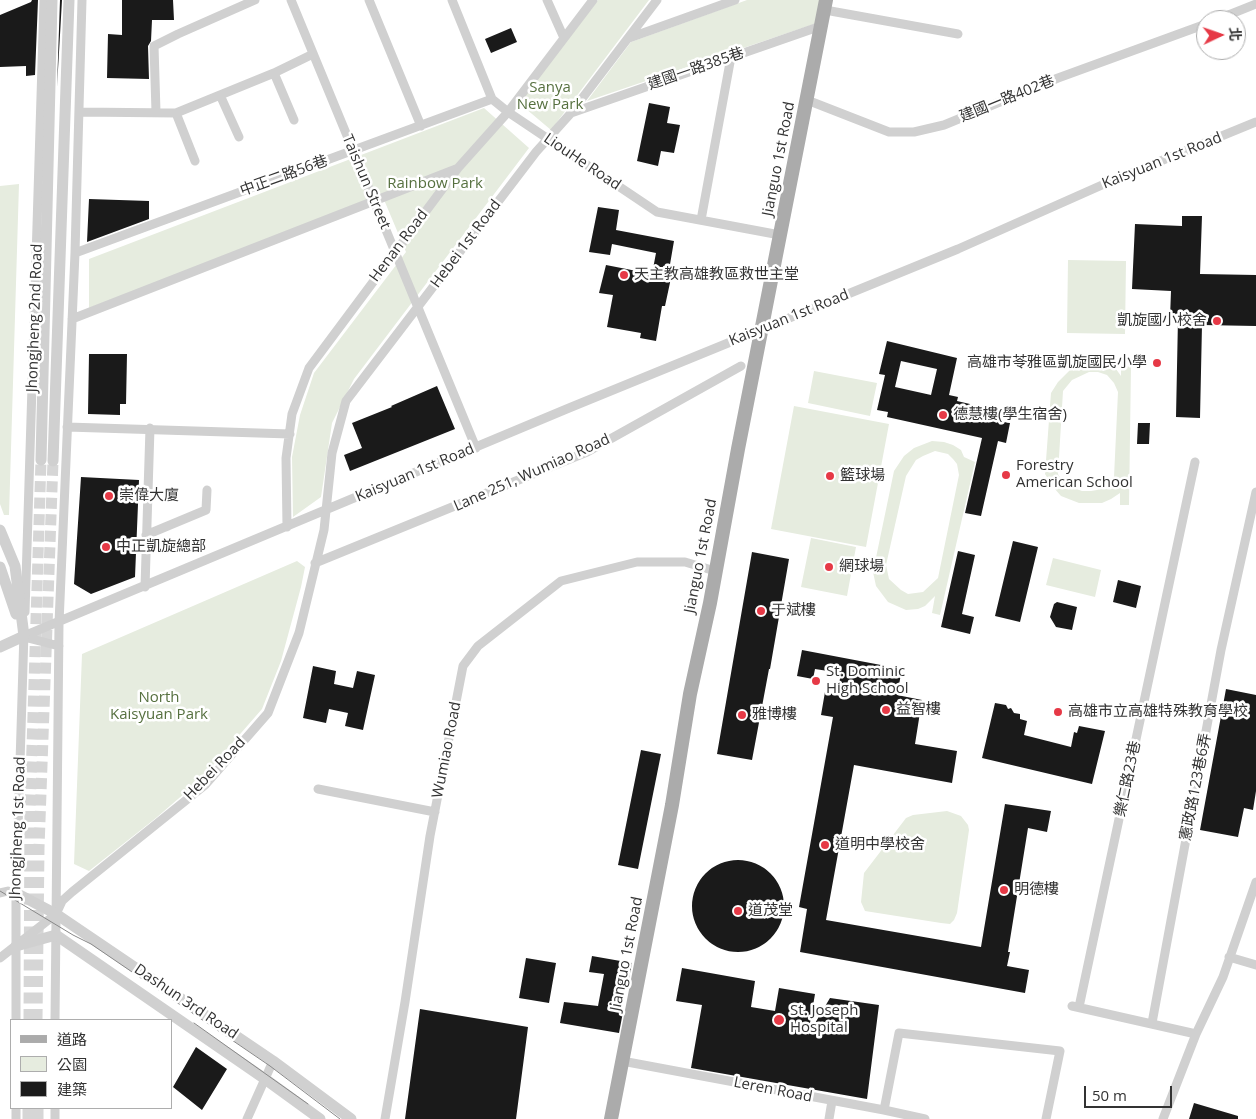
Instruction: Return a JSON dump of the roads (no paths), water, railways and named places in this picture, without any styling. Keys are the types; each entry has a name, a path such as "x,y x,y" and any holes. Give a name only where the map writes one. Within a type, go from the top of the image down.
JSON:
{"main road":[{"name":"Jianguo 1st Road","path":"612,1119 662,858 690,694 826,5"}],"street":[{"name":"Jhongjheng 2nd Road","path":"24,636 44,0"},
{"name":"Jhongjheng 2nd Road","path":"41,460 52,0"},
{"name":"Jhongjheng 2nd Road","path":"53,461 69,0"},
{"path":"55,1019 59,623 75,253 82,0"},
{"path":"156,112 154,46 255,0"},
{"name":"Taishun Street","path":"291,0 476,448"},
{"path":"369,0 421,126"},
{"name":"LiouHe Road","path":"452,0 492,99 508,112 657,212 780,235"},
{"path":"547,0 564,38"},
{"name":"Henan Road","path":"287,527 286,458 292,414 309,368 458,168 508,112 593,0"},
{"name":"Hebei 1st Road","path":"323,512 332,454 346,401 547,138 571,113 658,0"},
{"path":"628,38 735,0"},
{"path":"1241,10 1256,4"},
{"path":"826,5 958,34"},
{"name":"建國一路385巷","path":"571,113 821,26"},
{"name":"建國一路402巷","path":"807,100 889,132 914,132 944,125 1058,78 1196,28"},
{"path":"80,112 176,113 274,73 313,54"},
{"path":"701,220 731,57"},
{"path":"274,73 294,120"},
{"path":"220,95 240,137"},
{"name":"中正二路56巷","path":"75,253 492,99"},
{"path":"176,113 195,161"},
{"name":"Kaisyuan 1st Road","path":"287,527 958,249 1102,185 1256,122"},
{"path":"72,319 458,168"},
{"name":"Lane 251, Wumiao Road","path":"315,563 587,452 741,366"},
{"path":"67,427 150,428 290,434"},
{"path":"145,587 150,428"},
{"name":"樂仁路23巷","path":"1152,1023 1076,1007 1195,462"},
{"path":"146,535 206,510 207,490"},
{"name":"憲政路123巷6弄","path":"1152,1023 1221,650 1256,492"},
{"name":"Hebei Road","path":"0,958 56,914 62,901 72,892 205,784 268,713 299,632 324,530 323,512"},
{"path":"0,647 287,527"},
{"path":"0,530 15,566 24,636"},
{"name":"Wumiao Road","path":"385,1119 435,812 463,666 478,646 561,581 637,562 685,562 715,571"},
{"path":"0,567 24,636"},
{"path":"24,636 59,646"},
{"name":"Jhongjheng 1st Road","path":"16,1019 16,893 24,636"},
{"path":"318,789 435,812"},
{"path":"1163,1119 1196,1034 1222,977 1256,882"},
{"path":"0,893 16,893"},
{"name":"Dashun 3rd Road","path":"16,893 56,914 273,1061 351,1119"},
{"path":"16,946 56,935"},
{"name":"Dashun 3rd Road","path":"56,935 320,1119"},
{"path":"1229,957 1256,966"},
{"path":"1152,1023 1196,1034"},
{"path":"884,1110 899,1033 1060,1051 1046,1119"},
{"path":"247,1119 273,1061"},
{"name":"Leren Road","path":"622,1061 925,1119"},
{"path":"829,1119 832,1101"}],"tunnel":[{"path":"29,1019 30,811 41,460"},
{"path":"37,1019 39,848 53,461"},
{"path":"28,1109 28,1119"},
{"path":"38,1109 38,1119"}],"tram line":[{"path":"0,891 91,944 270,1066 340,1119"},
{"path":"194,1023 308,1104"}],"place":[{"name":"天主教高雄教區救世主堂","path":"624,275"},
{"name":"凱旋國小校舍","path":"1217,321"},
{"name":"高雄市苓雅區凱旋國民小學","path":"1157,363"},
{"name":"德慧樓(學生宿舍)","path":"943,415"},
{"name":"Forestry American School","path":"1006,475"},
{"name":"籃球場","path":"830,476"},
{"name":"崇偉大廈","path":"109,496"},
{"name":"中正凱旋總部","path":"106,547"},
{"name":"網球場","path":"829,567"},
{"name":"于斌樓","path":"761,611"},
{"name":"St. Dominic High School","path":"816,681"},
{"name":"益智樓","path":"886,710"},
{"name":"高雄市立高雄特殊教育學校","path":"1058,712"},
{"name":"雅博樓","path":"742,715"},
{"name":"道明中學校舍","path":"825,845"},
{"name":"明德樓","path":"1004,890"},
{"name":"道茂堂","path":"738,911"},
{"name":"St. Joseph Hospital","path":"779,1020"}],"park label":[{"name":"Sanya New Park","path":"550,96"},
{"name":"Rainbow Park","path":"435,184"},
{"name":"North Kaisyuan Park","path":"159,706"}]}
